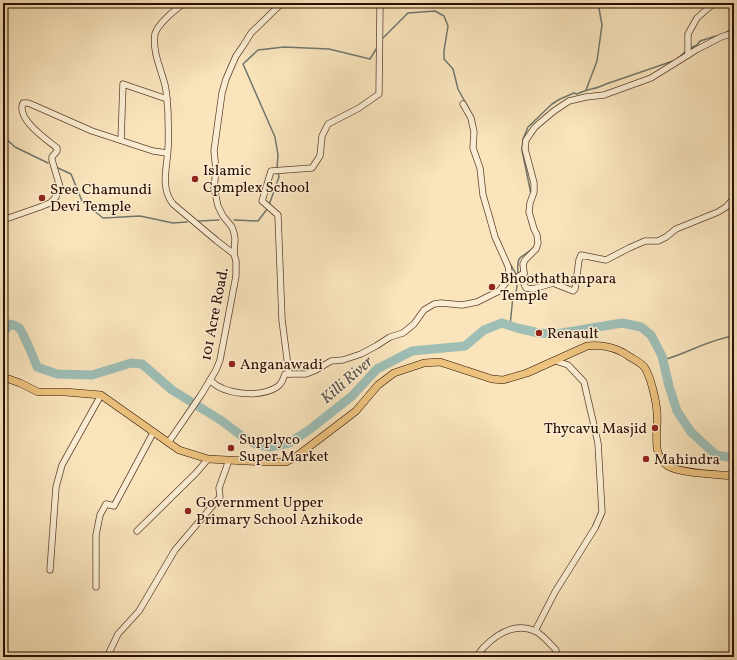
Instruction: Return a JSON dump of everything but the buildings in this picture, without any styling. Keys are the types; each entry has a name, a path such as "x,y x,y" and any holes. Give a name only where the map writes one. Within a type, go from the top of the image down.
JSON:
{"main road":[{"path":"3,377 38,392 65,392 101,395 113,402 178,450 208,458 286,462 297,456 356,411 385,378 394,373 424,362 440,362 492,379 503,380 527,374 587,346 598,345 626,354 645,368 657,412 656,445 662,461 668,466 680,470 734,476"}],"street":[{"name":"101 Acre Road.","path":"168,443 201,395 216,370 220,360 237,266 234,254 173,204 168,198 165,184 168,153 167,99 166,87 156,50 156,33 159,27 169,16 184,3"},
{"path":"234,254 234,233 232,227 223,216 218,206 214,188 216,170 214,151 222,93 226,79 236,56 251,33 282,3"},
{"path":"289,374 282,320 278,215 262,201 271,171 312,168 320,156 322,136 328,124 359,108 379,94 380,5 382,3"},
{"path":"688,55 688,34 697,18 714,3"},
{"path":"210,380 219,388 227,391 242,393 266,391 276,388 281,383 285,374 307,373 331,361 343,360 361,354 390,337 403,333 414,324 424,310 432,305 438,303 462,305 477,302 499,291 508,280 519,275 525,260 536,249 538,243 537,235 529,212 530,203 534,192 534,184 526,154 526,140 536,127 550,114 569,101 604,95 651,78 721,37 734,33"},
{"path":"121,140 123,84 167,99"},
{"path":"3,220 50,203 58,194 60,186 52,162 52,157 57,151 57,148 30,126 22,110 23,103 30,103 92,131 153,151 168,153"},
{"path":"463,104 471,118 474,132 473,148 482,176 483,195 495,237 508,266 508,280"},
{"path":"519,275 526,288 534,289 553,283 573,291 575,289 581,255 606,260 645,241 658,241 676,229 718,212 725,208 734,198"},
{"path":"535,631 555,592 596,528 602,512 598,443 584,382 568,365 556,361"},
{"path":"50,570 56,487 62,465 101,395"},
{"path":"96,587 96,535 100,515 106,504 114,506 153,433"},
{"path":"137,531 196,473 208,458"},
{"path":"107,657 118,634 139,611 176,550 220,497 219,488 229,460"},
{"path":"476,657 498,635 512,628 535,631 556,650 556,657"}],"waterway":[{"path":"586,90 597,61 602,25 598,3"},
{"path":"382,39 408,13 435,11 444,16 448,26 444,59 453,69 458,89 469,109"},
{"path":"725,33 734,28"},
{"path":"691,48 697,45 700,41 716,36"},
{"path":"277,168 278,155 275,137 243,64 258,50 284,47 329,49 370,59 378,46"},
{"path":"531,194 522,150 523,139 528,127 552,104 574,93 577,94 599,87 676,60 687,50"},
{"path":"3,136 15,147 48,163"},
{"path":"58,168 71,174 82,201 103,218 140,216 173,223 187,222"},
{"path":"269,205 279,177 278,172"},
{"path":"234,220 258,221 268,208"},
{"path":"199,221 219,220"},
{"path":"530,223 532,231"},
{"path":"518,274 519,259 535,246"},
{"path":"511,265 517,276"},
{"path":"510,326 513,296 516,293 518,279"},
{"name":"Killi River","path":"3,333 10,324 18,327 21,330 37,367 57,374 92,375 131,363 142,364 172,390 222,421 243,437 256,444 270,447 289,443 309,430 352,396 377,369 412,351 465,346 484,330 502,323 539,333 556,334 622,323 641,327 651,335 662,356 677,411 691,432 716,455 734,458"},
{"path":"663,360 707,343 734,336"}],"place":[{"name":"Islamic Cpmplex School","path":"195,179"},
{"name":"Sree Chamundi Devi Temple","path":"42,198"},
{"name":"Bhoothathanpara Temple","path":"492,287"},
{"name":"Renault","path":"539,333"},
{"name":"Anganawadi","path":"232,364"},
{"name":"Thycavu Masjid","path":"655,428"},
{"name":"Supplyco Super Market","path":"231,448"},
{"name":"Mahindra","path":"646,459"},
{"name":"Government Upper Primary School Azhikode","path":"188,511"}]}
